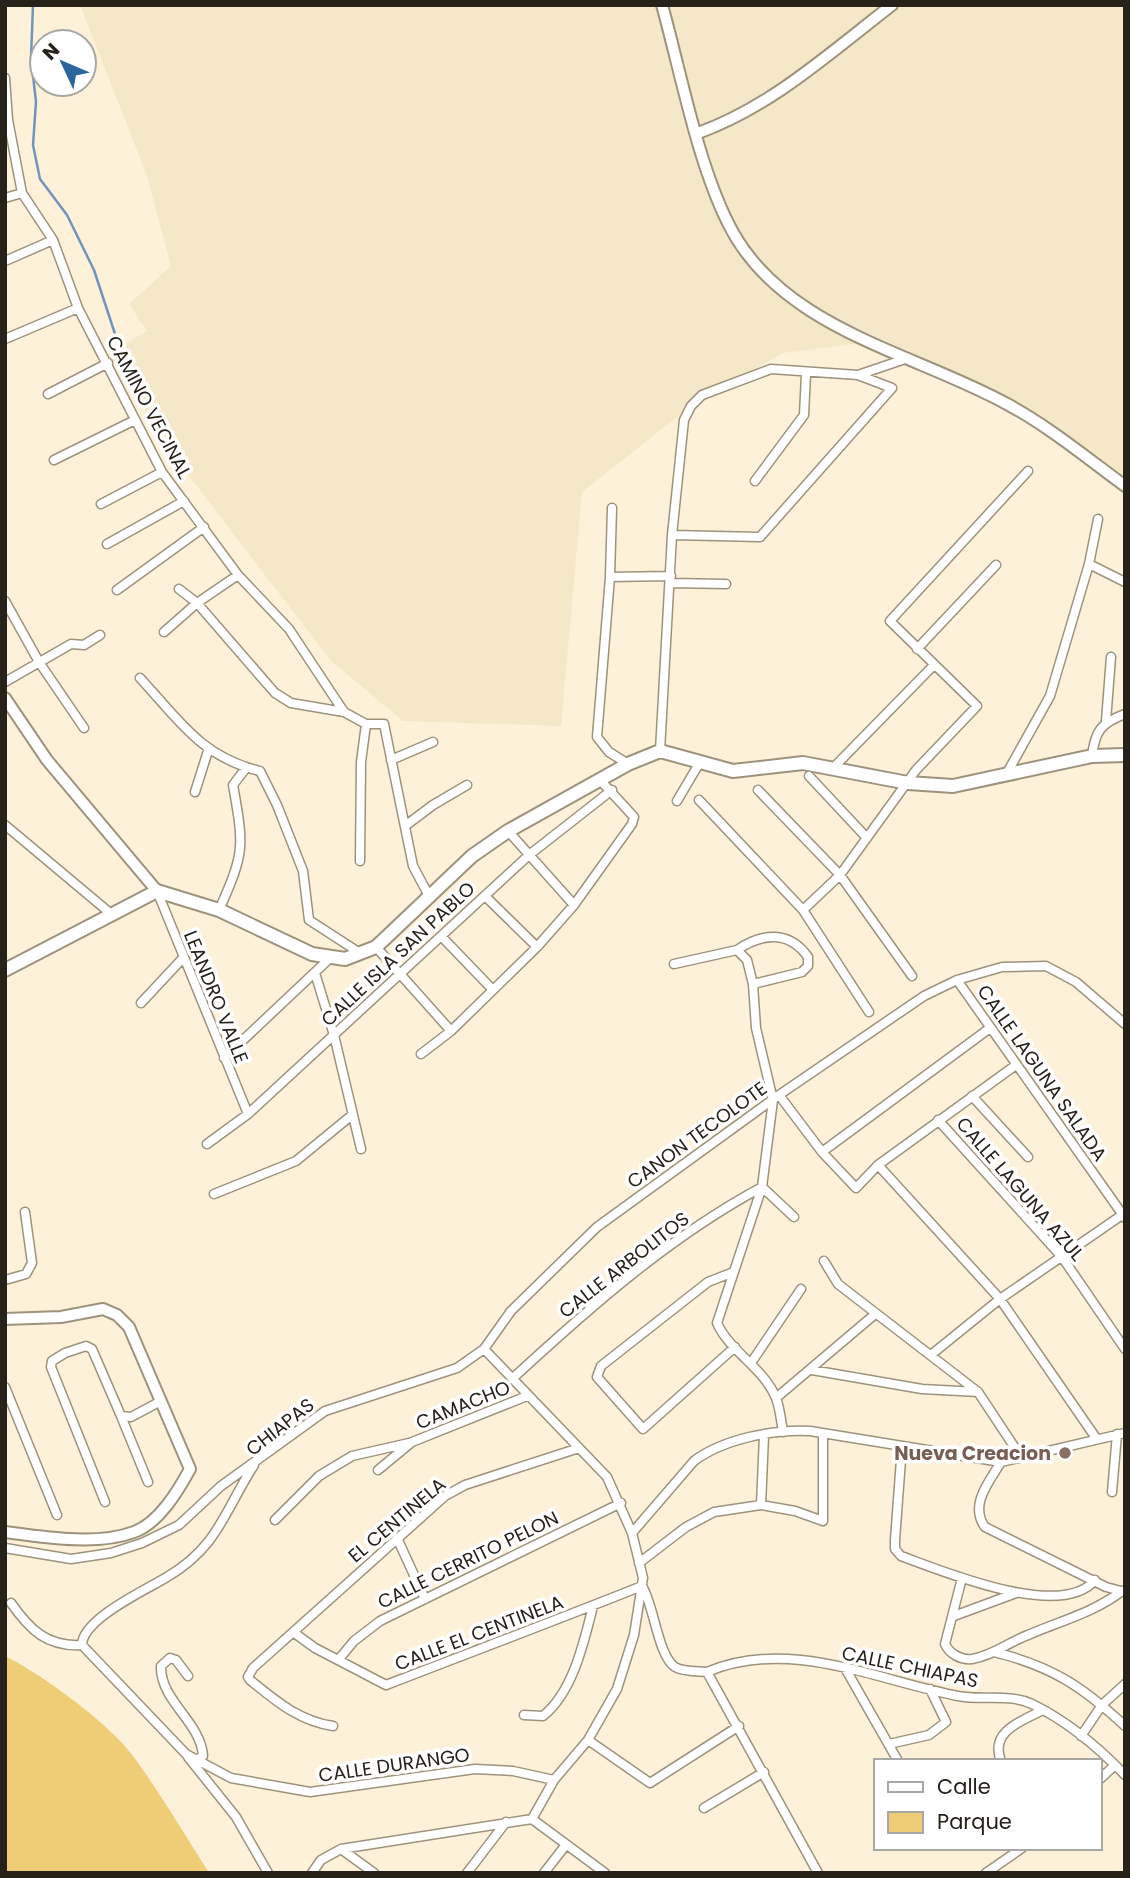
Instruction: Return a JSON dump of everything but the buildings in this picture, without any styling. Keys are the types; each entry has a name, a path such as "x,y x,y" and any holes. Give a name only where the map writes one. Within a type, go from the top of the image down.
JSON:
{"main road":[{"path":"5,970 157,891 219,910 312,954 329,959 345,959 376,947 472,856 508,831 628,764 660,751 733,771 803,762 835,766 908,783 953,786 1092,756 1125,755"}],"street":[{"path":"662,5 710,181 729,226 757,264 782,290 811,312 1008,404 1125,486"},
{"path":"698,133 729,122 769,99 892,5"},
{"name":"CAMINO VECINAL","path":"5,78 7,121 22,193 53,240 78,308 162,472 238,575 289,629 344,712 366,724 384,724 391,760"},
{"path":"5,198 22,193"},
{"path":"5,261 53,240"},
{"path":"5,339 78,308"},
{"path":"660,751 672,535 684,420 691,406 702,395 756,372 771,369 806,374 858,375 909,358"},
{"path":"48,394 108,363"},
{"path":"755,481 804,415 806,374"},
{"path":"672,535 760,537 890,393 892,388 858,375"},
{"path":"54,460 135,420"},
{"path":"803,911 840,875 908,783 977,706 890,621 1028,471"},
{"path":"101,504 162,472"},
{"path":"107,544 184,501"},
{"path":"612,508 610,578 597,737 609,752 628,764"},
{"path":"1007,773 1050,696 1089,564 1098,519"},
{"path":"117,590 204,527"},
{"path":"1089,564 1125,582"},
{"path":"917,649 996,565"},
{"path":"164,632 197,603 238,575"},
{"path":"610,578 726,584"},
{"path":"179,589 197,603 275,693 291,703 344,712"},
{"path":"5,601 38,662 84,728"},
{"path":"5,682 71,644 84,645 100,635"},
{"path":"1092,756 1095,734 1105,721 1111,657"},
{"path":"835,766 934,665"},
{"path":"140,678 208,751 246,768 260,771 277,804 303,871 309,920 360,953"},
{"path":"5,698 47,760 157,891"},
{"path":"1105,721 1125,715"},
{"path":"360,862 360,762 366,724"},
{"path":"429,896 413,866 391,760 433,742"},
{"path":"195,792 208,751"},
{"path":"677,801 700,762"},
{"path":"219,910 239,865 243,840 233,785 246,768"},
{"path":"809,776 867,838"},
{"path":"421,1054 452,1031 537,947 574,905 635,817 600,780"},
{"path":"405,826 467,785"},
{"name":"CALLE ISLA SAN PABLO","path":"207,1143 248,1114 529,855 611,790"},
{"path":"758,790 840,875 912,976"},
{"path":"699,800 803,911 869,1012"},
{"path":"5,825 110,914"},
{"path":"508,831 574,905"},
{"name":"LEANDRO VALLE","path":"157,891 248,1114"},
{"path":"485,896 537,947"},
{"path":"442,936 492,990"},
{"path":"674,964 737,950 753,939 776,937 803,950 808,957 808,967 802,972 753,984"},
{"path":"376,947 452,1031"},
{"path":"737,950 747,960 753,984 755,1028 776,1098 857,1188 878,1165 1016,1065"},
{"path":"141,1003 183,958"},
{"path":"224,1058 329,959"},
{"name":"CANON TECOLOTE","path":"484,1349 511,1311 597,1227 776,1098 925,996 957,980 1002,967 1046,966 1076,982 1125,1024"},
{"path":"315,973 334,1035 361,1149"},
{"name":"CALLE LAGUNA SALADA","path":"957,980 1123,1217"},
{"path":"822,1152 990,1028"},
{"path":"972,1096 1028,1157"},
{"path":"776,1098 762,1187 731,1273 717,1322 776,1398 783,1432"},
{"path":"214,1194 296,1161 352,1115"},
{"name":"CALLE LAGUNA AZUL","path":"938,1120 1062,1257 1125,1349"},
{"path":"878,1165 1000,1299 1097,1438"},
{"path":"762,1187 794,1217"},
{"name":"CALLE ARBOLITOS","path":"512,1379 599,1299 727,1206 762,1187"},
{"path":"5,1280 26,1274 32,1263 25,1212"},
{"path":"932,1354 1000,1299 1123,1217"},
{"path":"824,1261 838,1284 874,1315 932,1354 978,1392 1021,1457"},
{"path":"731,1273 708,1282 596,1372 597,1377 643,1429 735,1347"},
{"path":"751,1363 801,1289"},
{"path":"5,1319 61,1317 103,1309 117,1315 129,1327 190,1469 174,1496 144,1527 133,1533 67,1541 5,1532"},
{"path":"776,1398 874,1315"},
{"path":"105,1502 51,1367 52,1362 65,1353 86,1346 92,1349 148,1482"},
{"path":"484,1349 607,1477 621,1503 632,1533 642,1586 634,1635 617,1689 588,1740 554,1780 532,1819"},
{"name":"CHIAPAS","path":"82,1645 85,1632 116,1608 169,1576 202,1552 218,1532 235,1494 257,1460 325,1411 457,1368 484,1349"},
{"path":"812,1370 932,1390 978,1392"},
{"path":"5,1387 57,1515"},
{"name":"CAMACHO","path":"378,1471 412,1442 527,1396"},
{"path":"121,1416 131,1417 161,1401"},
{"path":"632,1533 694,1461 719,1447 783,1432 823,1433 1001,1462 1121,1433 1112,1492"},
{"path":"639,1563 686,1527 715,1512 761,1505 795,1511 820,1522 824,1520 823,1433"},
{"path":"761,1505 764,1436"},
{"path":"275,1520 319,1476 352,1456 412,1442"},
{"path":"902,1446 895,1549 901,1556 962,1578 1016,1592 1067,1595 1089,1587 1095,1580"},
{"name":"EL CENTINELA","path":"333,1726 307,1720 285,1708 250,1680 250,1673 397,1538 455,1490 579,1448"},
{"path":"5,1548 71,1559 111,1553 142,1543 179,1525 220,1486 257,1460"},
{"path":"1001,1462 980,1501 978,1513 985,1527 1123,1591"},
{"name":"CALLE CERRITO PELON","path":"338,1658 368,1629 621,1503"},
{"path":"397,1538 425,1599"},
{"path":"962,1578 954,1616 946,1636 948,1650 969,1659 993,1652 1027,1635 1094,1609 1123,1591"},
{"path":"642,1586 652,1605 667,1658 676,1668 707,1672 818,1873"},
{"name":"CALLE EL CENTINELA","path":"293,1632 315,1648 386,1685 642,1586"},
{"path":"954,1616 1016,1592"},
{"path":"10,1604 40,1637 67,1646 82,1645"},
{"path":"524,1715 543,1716 560,1698 573,1670 593,1606"},
{"name":"CALLE DURANGO","path":"82,1645 186,1754 231,1778 310,1792 475,1769 513,1771 554,1780"},
{"path":"993,1652 1050,1669 1102,1705 1125,1726"},
{"path":"188,1676 176,1660 170,1658 161,1667 169,1693 202,1749 203,1756 196,1760"},
{"name":"CALLE CHIAPAS","path":"707,1672 744,1659 788,1658 845,1668 960,1697 1016,1699 1043,1710 1081,1736 1125,1775"},
{"path":"845,1668 897,1759"},
{"path":"1081,1736 1102,1705 1125,1684"},
{"path":"889,1744 929,1735 946,1722 930,1689"},
{"path":"1001,1759 998,1746 1003,1733 1043,1710"},
{"path":"588,1740 650,1783 739,1726"},
{"path":"186,1754 236,1817 268,1873"},
{"path":"1102,1777 1115,1765"},
{"path":"704,1808 764,1772"},
{"path":"312,1873 321,1860 341,1849 532,1819 604,1873"},
{"path":"467,1873 506,1822"},
{"path":"544,1873 565,1846"},
{"path":"341,1849 374,1873"},
{"path":"986,1873 1019,1850"}],"shaded area":[{"path":"80,5 1125,5 1125,486 1020,409 879,341 783,353 695,403 582,492 561,726 403,721 331,661 189,476 108,354 147,331 129,304 171,266 147,176 98,51 98,28 89,28"}],"green space":[{"path":"5,1656 76,1702 125,1746 209,1873 5,1873"}],"waterway":[{"path":"33,5 31,58 36,102 33,145 40,179 67,215 94,270 117,340"}],"place":[{"name":"Nueva Creacion","path":"1065,1453"}]}
